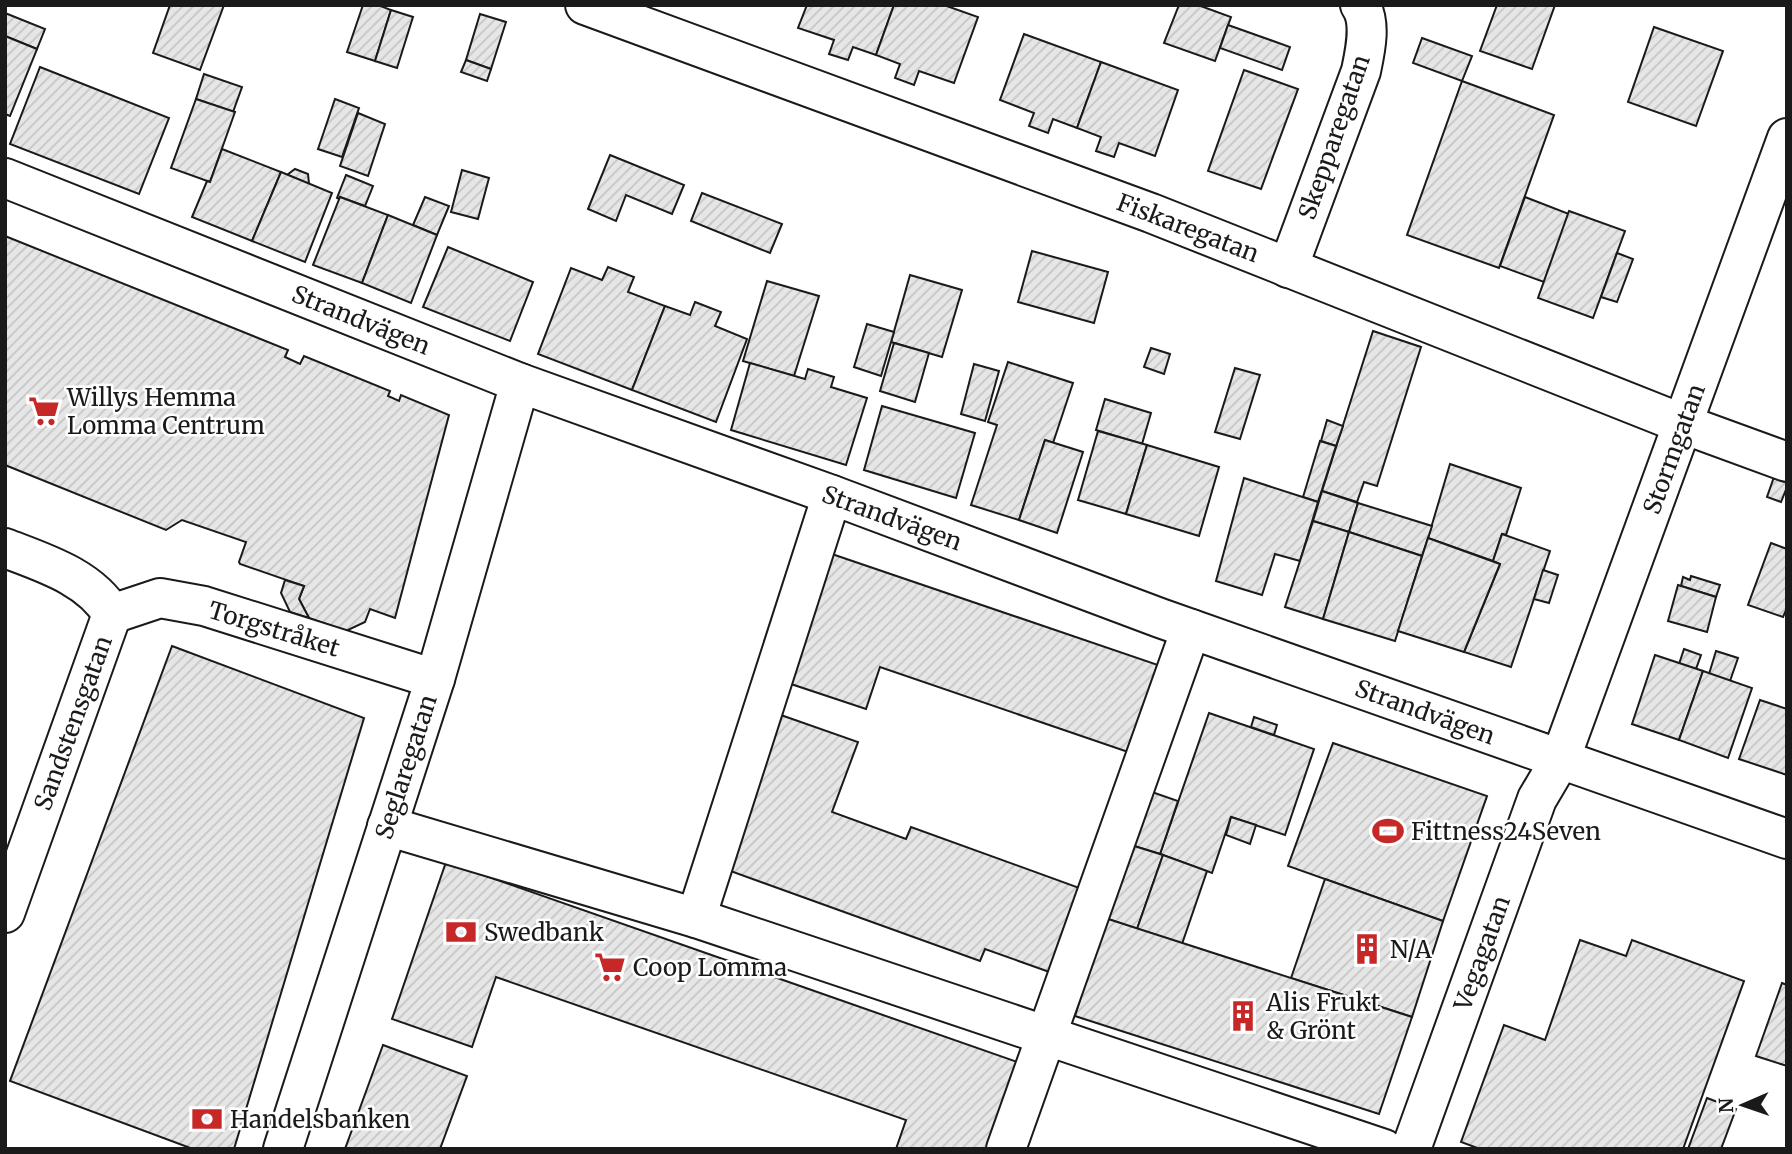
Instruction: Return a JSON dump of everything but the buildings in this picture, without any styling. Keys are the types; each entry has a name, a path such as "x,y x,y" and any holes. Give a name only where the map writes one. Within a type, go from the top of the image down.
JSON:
{"street":[{"name":"Fiskaregatan","path":"585,5 1151,213 1683,424 1787,462"},
{"name":"Skepparegatan","path":"1287,268 1361,71 1367,43 1365,12 1360,5"},
{"name":"Stormgatan","path":"1560,760 1787,138"},
{"name":"Strandvägen","path":"5,178 520,383 832,495 1191,629 1787,839"},
{"name":"Seglaregatan","path":"283,1149 435,679 520,383"},
{"path":"696,918 832,495"},
{"name":"Sandstensgatan","path":"5,548 59,568 104,601 112,614 5,913"},
{"name":"Torgstråket","path":"112,614 160,598 193,604 435,679"},
{"path":"1006,1149 1191,629"},
{"name":"Vegagatan","path":"1411,1149 1536,799 1560,760"},
{"path":"387,826 696,918 1384,1149"}],"place":[{"name":"Willys Hemma Lomma Centrum","path":"44,411"},
{"name":"Fittness24Seven","path":"1388,831"},
{"name":"Swedbank","path":"461,932"},
{"name":"N/A","path":"1367,949"},
{"name":"Coop Lomma","path":"610,967"},
{"name":"Alis Frukt & Grönt","path":"1243,1016"},
{"name":"Handelsbanken","path":"207,1119"}]}
